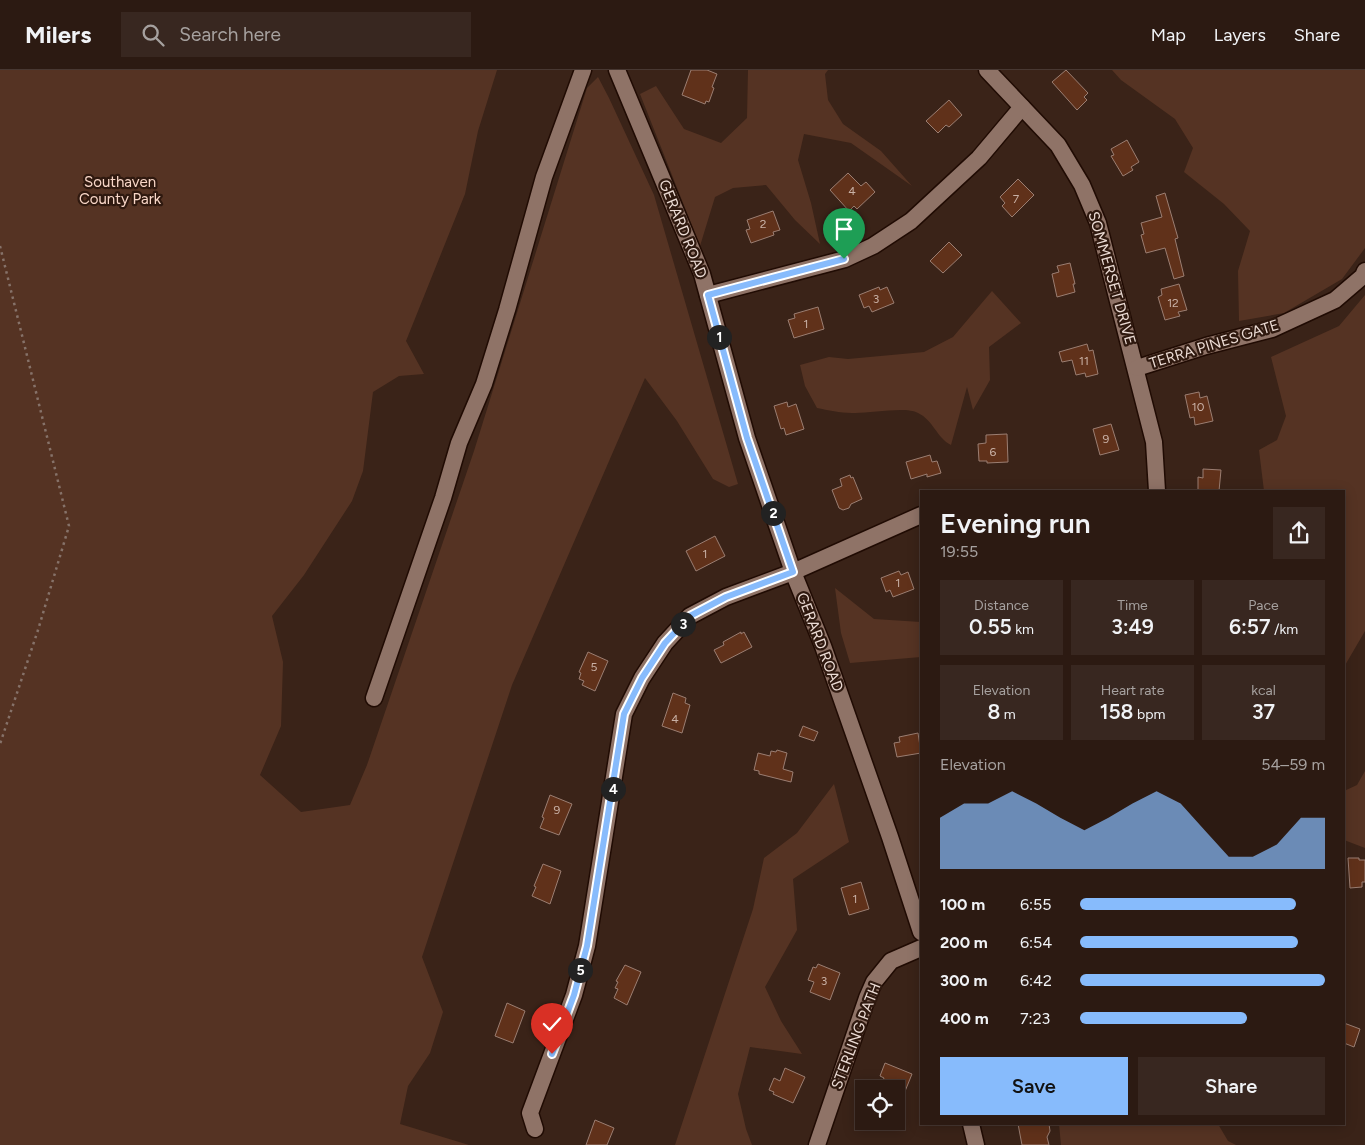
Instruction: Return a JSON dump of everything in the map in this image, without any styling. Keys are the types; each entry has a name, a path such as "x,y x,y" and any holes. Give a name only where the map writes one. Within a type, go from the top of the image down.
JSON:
{"street":[{"path":"374,698 443,498 459,443 484,384 507,310 544,176 583,70"},
{"name":"GERARD ROAD","path":"617,70 702,274 747,438 793,572 823,646 920,929"},
{"name":"SOMMERSET DRIVE","path":"987,70 1058,145 1082,185 1098,223 1154,442 1156,490"},
{"path":"708,295 844,259 873,246 911,221 932,202 979,158 1022,107"},
{"name":"TERRA PINES GATE","path":"1136,368 1206,346 1272,329 1335,300 1362,276 1365,271"},
{"path":"535,1130 530,1113 574,995 587,946 624,714 642,678 665,643 690,616 726,597 793,572 920,515"},
{"name":"STERLING PATH","path":"817,1145 874,982 892,961 920,948"},
{"path":"971,1125 976,1145"}],"path":[{"path":"0,246 69,526 38,630 0,744"}],"green space":[{"name":"Southaven County Park","path":"0,70 497,70 478,131 465,194 406,341 424,374 399,376 373,392 363,471 352,501 304,575 272,616 283,662 281,726 260,775 301,812 350,805 367,765 474,451 587,88 598,77 654,195 738,484 729,487 713,479 677,421 645,378 512,685 422,957 443,1012 430,1053 408,1086 400,1124 469,1145 0,1145"},
{"path":"748,70 828,70 825,74 828,100 843,124 881,151 912,186 851,143 804,134 798,160 811,203 820,244 795,220 766,185 733,188 715,197 700,246 640,94 656,86 684,129 721,143 747,118"},
{"path":"1112,70 1365,70 1365,248 1342,279 1284,313 1239,321 1238,271 1250,231 1224,204 1184,172 1193,148 1175,119 1121,80"},
{"path":"992,291 1021,323 989,347 990,380 973,410 967,387 951,445 942,438 923,416 912,411 848,413 817,408 805,386 800,365 829,357 848,359 924,352 953,337"},
{"path":"1365,295 1365,631 1345,665 1345,490 1264,490 1259,450 1277,440 1286,416 1271,357 1339,326"},
{"path":"835,588 874,619 920,622 920,657 850,663 841,633"},
{"path":"1365,771 1365,848 1345,840 1345,791 1357,785"},
{"path":"834,784 849,842 793,879 797,930 765,987 781,1021 802,1054 750,1047 738,1094 746,1129 752,1145 675,1145 753,909 764,858 797,833"},
{"path":"1059,1125 1219,1125 1228,1141 1236,1145 1061,1145"}],"building":[{"path":"691,70 707,70 717,74 709,102 706,101 705,104 682,95"},
{"path":"1066,70 1088,93 1084,97 1087,100 1077,110 1052,82"},
{"path":"949,100 962,115 949,127 946,125 938,133 926,121"},
{"path":"1127,140 1139,162 1131,167 1133,170 1123,176 1111,156 1114,155 1111,149"},
{"path":"848,173 861,186 866,182 875,192 857,209 854,206 849,211 830,190"},
{"path":"1018,179 1034,195 1012,217 1002,206 1005,203 1000,197"},
{"path":"1165,193 1178,238 1175,239 1184,276 1174,279 1165,248 1146,253 1141,235 1144,234 1141,223 1162,217 1156,196"},
{"path":"773,211 780,230 773,232 774,235 751,243 746,230 750,229 747,220"},
{"path":"949,242 962,255 943,273 930,261"},
{"path":"1070,263 1075,292 1057,297 1052,274 1059,272 1057,266"},
{"path":"1179,284 1187,310 1178,312 1180,316 1165,320 1158,297 1162,295 1161,289"},
{"path":"879,287 880,290 887,287 894,303 872,312 869,306 864,308 859,295"},
{"path":"818,307 824,329 794,338 788,320 795,318 794,314"},
{"path":"1087,344 1089,351 1093,350 1098,374 1086,377 1085,373 1076,375 1072,360 1062,362 1059,352"},
{"path":"1199,392 1200,398 1207,396 1213,421 1195,425 1194,417 1190,418 1185,395"},
{"path":"787,402 788,407 796,404 804,429 786,435 784,428 781,429 774,406"},
{"path":"1111,424 1119,450 1100,455 1093,429"},
{"path":"1007,434 1008,462 987,463 987,461 979,461 978,444 986,443 986,435"},
{"path":"930,455 932,462 937,461 941,473 927,477 927,474 911,479 906,462"},
{"path":"1203,469 1221,470 1219,490 1198,490 1198,477 1203,478"},
{"path":"850,475 851,478 853,477 862,499 843,510 839,508 832,490 842,486 840,479"},
{"path":"715,536 725,556 696,571 686,551"},
{"path":"899,571 901,575 908,572 914,589 893,597 890,590 886,592 881,578"},
{"path":"741,632 741,634 744,632 752,647 721,663 714,650 724,645 723,642"},
{"path":"588,652 608,661 595,691 582,685 584,681 579,679 581,673 579,672"},
{"path":"673,693 686,698 685,703 690,705 682,733 662,726"},
{"path":"803,726 818,732 814,741 799,736"},
{"path":"918,733 920,753 897,757 894,743 900,742 899,737"},
{"path":"777,750 787,753 783,769 793,772 791,782 759,774 759,771 754,770 758,753 770,756 771,751 776,752"},
{"path":"550,795 572,804 559,835 540,828"},
{"path":"1348,858 1365,860 1365,882 1362,882 1362,887 1350,888"},
{"path":"543,864 561,871 550,904 532,896"},
{"path":"861,882 869,909 849,915 841,888"},
{"path":"818,964 840,973 830,1000 810,992 814,982 808,980 813,967 816,968"},
{"path":"625,965 641,972 627,1005 614,998 618,989 615,988 618,982 616,981"},
{"path":"507,1003 525,1011 513,1043 495,1036"},
{"path":"1345,1023 1360,1029 1354,1047 1345,1043"},
{"path":"885,1063 912,1074 905,1091 905,1080 883,1080 884,1078 880,1076"},
{"path":"785,1068 805,1077 793,1103 773,1094 774,1092 769,1090 774,1078 780,1081"},
{"path":"595,1120 614,1128 607,1145 586,1145"},
{"path":"1018,1125 1049,1125 1050,1131 1047,1137 1049,1145 1022,1145"}],"route":[{"path":"552,1054 574,995 587,946 624,714 642,678 665,643 690,616 726,597 793,572 747,438 708,295 844,259"}]}
